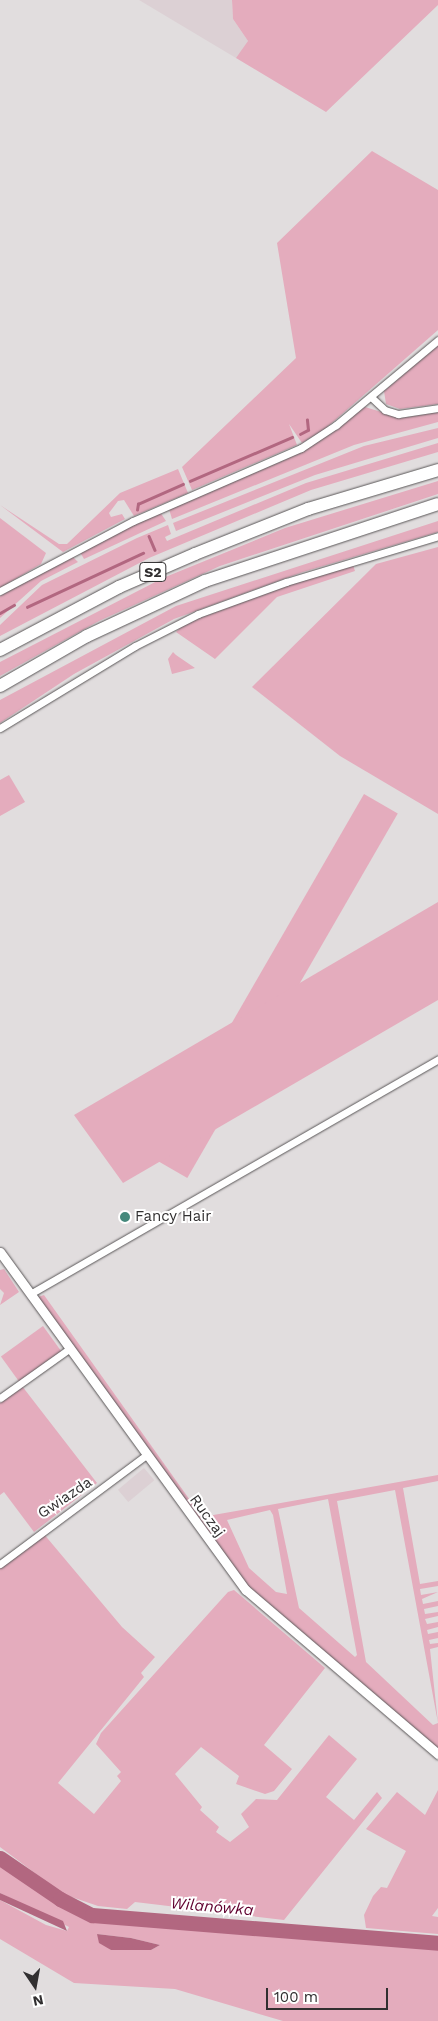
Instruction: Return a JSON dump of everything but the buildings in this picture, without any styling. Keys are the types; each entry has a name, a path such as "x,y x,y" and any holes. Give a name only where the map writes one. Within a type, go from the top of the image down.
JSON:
{"highway":[{"name":"S2","path":"0,650 119,587 195,554 308,509 438,470"},
{"name":"S2","path":"0,686 88,636 205,582 357,527 438,504"}],"street":[{"path":"0,591 133,521 301,448 371,397 438,340"},
{"path":"371,397 385,410 398,414 438,408"},
{"path":"0,728 135,646 198,614 286,582 438,536"},
{"path":"30,1294 438,1059"},
{"name":"Ruczaj","path":"0,1252 146,1455 250,1593 438,1754"},
{"path":"0,1398 70,1349"},
{"name":"Gwiazda","path":"0,1564 146,1455"}],"shaded area":[{"path":"139,0 232,0 233,19 248,41 243,53 236,58"},
{"path":"232,0 438,0 438,5 326,112 236,58 248,41 233,19"},
{"path":"372,151 438,190 438,330 325,429 302,443 289,424 297,445 192,490 182,467 296,358 277,243"},
{"path":"438,345 438,404 400,409 386,404 384,391"},
{"path":"365,407 401,418 438,412 438,422 354,445 172,519 169,509 289,458"},
{"path":"438,428 438,438 315,475 176,531 173,523 364,446"},
{"path":"438,443 438,452 311,490 149,558 0,636 0,625 42,585 137,538 168,525 171,534 165,537 167,541 306,483"},
{"path":"178,469 188,493 134,516 124,500 118,501 109,513 111,517 122,514 125,519 63,552 0,505 59,544 67,544 120,493"},
{"path":"438,481 438,494 220,566 99,621 0,676 0,662 163,578 285,528"},
{"path":"160,512 166,521 84,559 80,552"},
{"path":"0,518 46,553 41,564 0,588"},
{"path":"438,521 438,532 303,572 174,619 74,674 0,723 0,700 176,606"},
{"path":"438,547 438,814 340,756 252,687 376,564"},
{"path":"72,556 78,562 41,581 0,618 0,596"},
{"path":"353,565 355,571 277,597 215,659 176,632 184,624 280,588"},
{"path":"173,652 195,668 172,674 168,659"},
{"path":"9,775 25,802 0,816 0,780"},
{"path":"364,794 398,814 187,1178 154,1159"},
{"path":"438,902 438,1000 123,1183 74,1115"},
{"path":"4,1269 19,1292 0,1305 4,1293 0,1289 0,1270"},
{"path":"44,1295 202,1517 438,1475 438,1481 403,1488 420,1584 438,1581 438,1586 420,1589 421,1595 438,1592 422,1599 423,1604 438,1601 438,1606 424,1609 425,1614 438,1612 438,1616 425,1619 427,1624 438,1622 438,1627 427,1630 428,1634 438,1632 438,1638 429,1640 430,1644 438,1643 438,1647 430,1649 438,1723 438,1749 252,1592 38,1297","holes":["395,1490 438,1723 433,1725 366,1662 337,1501","328,1499 357,1655 355,1657 299,1608 278,1509","270,1510 273,1515 287,1594 276,1592 249,1568 227,1520"]},
{"path":"43,1326 62,1352 20,1382 1,1357"},
{"path":"22,1386 97,1483 34,1532 4,1492 0,1495 0,1402"},
{"path":"144,1468 154,1480 128,1502 118,1490"},
{"path":"43,1533 122,1627 155,1657 141,1673 144,1677 58,1783 94,1814 121,1781 117,1776 121,1772 96,1744 101,1733 228,1592 234,1590 325,1668 264,1745 292,1769 274,1791 265,1794 236,1784 239,1776 201,1747 175,1774 202,1807 200,1810 219,1827 216,1832 230,1842 249,1827 241,1814 256,1799 277,1800 329,1735 357,1759 326,1797 354,1820 377,1792 382,1798 284,1920 135,1902 127,1909 98,1906 63,1894 0,1847 0,1568"},
{"path":"438,1790 438,1908 432,1916 438,1917 438,1934 366,1928 364,1915 373,1896 381,1887 387,1888 406,1851 366,1829 397,1792 425,1815"},
{"path":"0,1863 57,1902 97,1918 438,1949 438,2021 283,2021 175,1989 74,1983 0,1939 0,1900 46,1925 67,1931 69,1927 0,1893","holes":["97,1934 131,1938 160,1945 151,1950 111,1950"]},
{"path":"0,1893 63,1921 67,1931 0,1900"},
{"path":"97,1934 131,1938 160,1945 151,1950 111,1950 99,1943"}],"waterway":[{"path":"300,434 308,430 307,420"},
{"path":"190,481 292,437"},
{"path":"137,510 138,504 183,484"},
{"path":"149,536 155,550"},
{"path":"27,607 143,553"},
{"path":"0,613 14,605"},
{"name":"Wilanówka","path":"0,1858 60,1899 92,1915 438,1943"}],"place":[{"name":"Fancy Hair","path":"125,1217"}]}
